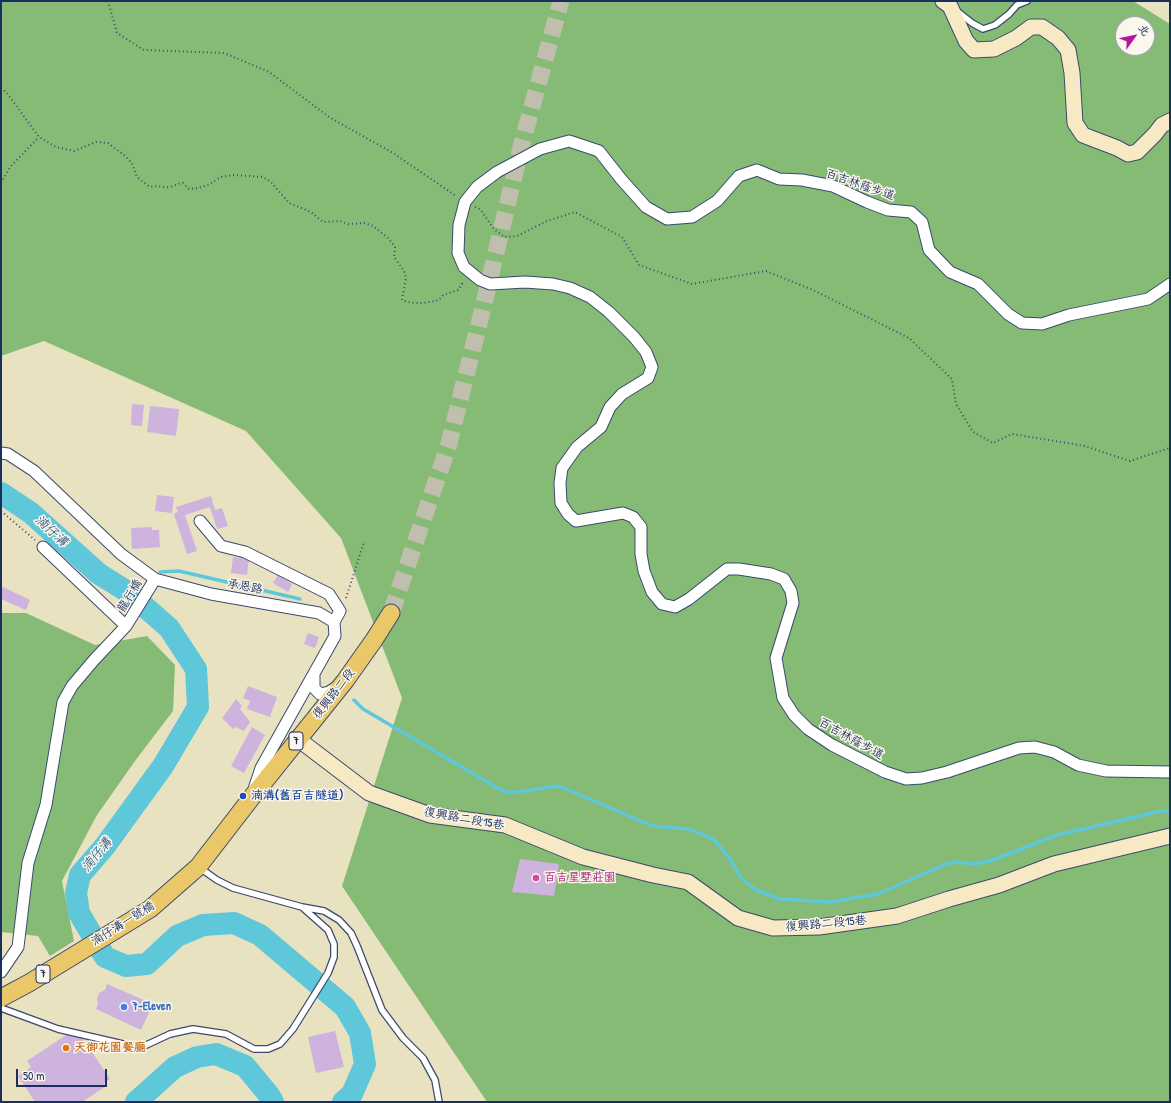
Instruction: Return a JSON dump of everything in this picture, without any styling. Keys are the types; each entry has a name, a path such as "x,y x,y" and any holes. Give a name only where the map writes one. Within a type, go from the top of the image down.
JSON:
{"main road":[{"name":"復興路二段","path":"198,867 252,796 345,681 374,640 390,613"},
{"name":"湳仔溝一號橋","path":"1,998 29,983 150,909 198,867"}],"street":[{"path":"946,3 966,41 974,50 994,49 1016,38 1032,27 1042,27 1058,38 1068,50 1072,73 1075,123 1083,135 1117,148 1128,154 1137,152 1162,125 1170,121"},
{"name":"百吉林蔭步道","path":"1170,284 1148,299 1069,315 1042,324 1022,324 1008,314 978,284 950,272 929,250 922,222 911,212 888,210 833,186 802,180 779,179 757,170 739,176 717,201 692,216 667,219 646,207 599,151 569,141 540,149 498,172 477,187 465,202 459,225 458,253 464,267 480,280 490,284 525,282 553,284 570,288 590,297 609,312 634,337 646,352 652,367 648,378 622,394 610,408 601,427 577,447 562,468 560,483 561,503 568,514 576,521 623,513 633,517 641,527 641,554 644,571 652,592 662,604 675,607 689,599 726,569 739,569 771,574 784,579 791,591 793,603 776,658 783,698 794,715 808,729 832,745 885,772 906,779 922,778 947,772 1019,748 1035,747 1054,752 1078,765 1106,771 1170,772"},
{"name":"承恩路","path":"1,453 8,454 34,471 121,554 155,579 211,594 319,613 334,622"},
{"path":"200,521 221,546 245,552 329,594 340,611 334,622 335,636 261,768 252,796"},
{"path":"43,547 126,626"},
{"name":"龍行橋","path":"1,972 18,947 28,863 46,805 63,702 72,686 85,670 126,626 155,579"},
{"path":"314,674 314,688 320,694 329,692 345,681"},
{"path":"284,728 298,739"},
{"name":"復興路二段15巷","path":"298,739 369,793 430,815 505,825 584,857 653,875 688,882 738,918 773,928 819,926 897,916 948,899 999,885 1054,864 1170,836"}],"lane":[{"path":"946,3 972,23 983,29 995,25 1009,14 1017,5 1027,1"},
{"path":"198,867 217,880 234,888 302,907 324,911 339,920 351,933 382,1010 403,1038 423,1058 435,1080 439,1102"},
{"path":"1,1008 58,1029 140,1048 170,1034 193,1029 226,1034 254,1049 268,1050 280,1044 293,1029 328,972 334,957 334,944 328,930 302,907"}],"path":[{"path":"108,1 117,33 144,50 224,53 269,72 329,118 393,153 465,202 480,209 494,229 504,237 518,236 547,221 575,212 622,237 639,265 692,284 766,271 813,290 909,338 952,379 956,404 973,432 993,443 1012,434 1085,446 1130,460 1170,448"},
{"path":"1,88 7,93 38,137 56,147 74,150 96,142 108,142 116,147 132,163 137,177 150,187 172,187 178,183 183,183 189,189 208,185 221,177 227,176 263,177 271,182 289,203 311,212 323,222 340,221 348,224 364,223 373,226 388,238 395,247 394,257 404,271 406,278 402,300 407,302 413,304 439,300 443,295 458,290 462,284 464,267"},
{"path":"1,183 10,167 38,137"},
{"path":"1,511 43,547"},
{"path":"340,611 364,542"}],"green space":[{"path":"1,1 1133,1 1170,24 1170,1102 487,1102 342,886 402,698 341,538 246,431 44,341 1,356"},
{"path":"1,613 26,613 95,645 147,636 175,665 173,711 97,815 62,881 74,941 50,956 38,936 1,932"}],"building":[{"path":"132,404 144,405 142,426 131,425"},
{"path":"150,406 179,409 176,436 147,432"},
{"path":"157,495 174,497 172,513 155,511"},
{"path":"211,496 215,510 222,508 228,526 217,529 210,507 185,515 197,551 187,554 174,514 178,512 176,507"},
{"path":"152,527 152,530 159,530 160,547 132,549 131,528"},
{"path":"233,557 249,559 247,575 231,573"},
{"path":"278,575 292,584 288,592 273,583"},
{"path":"3,587 30,600 26,610 1,599"},
{"path":"308,633 319,637 315,648 304,644"},
{"path":"248,686 277,697 270,717 247,709 250,701 243,698"},
{"path":"236,699 242,706 240,709 250,722 244,731 236,727 233,729 222,718"},
{"path":"252,727 265,735 244,773 231,766"},
{"name":"百吉星墅莊園","path":"520,859 559,864 554,896 512,892"},
{"name":"7-Eleven","path":"107,984 153,1004 141,1030 96,1009 99,993 105,990"},
{"path":"335,1031 344,1067 316,1073 308,1037"},
{"path":"69,1033 82,1037 110,1079 104,1083 106,1086 82,1102 35,1102 18,1076 31,1067 27,1061"}],"waterway":[{"name":"湳仔溝","path":"1,493 31,513 99,574 128,592 169,628 196,669 198,707 163,766 105,846 80,875 76,893 79,913 105,957 126,966 147,964 177,936 203,925 234,923 260,935 345,1007 360,1033 365,1064 352,1094 343,1102"},
{"path":"160,572 179,571 300,599"},
{"path":"128,592 133,584"},
{"path":"354,700 363,709 501,790 511,793 556,786 564,788 652,826 689,829 713,839 729,857 741,878 756,890 780,899 829,902 878,894 946,864 955,862 974,864 990,861 1057,835 1161,811 1170,811"},
{"name":"湳仔溝","path":"136,1102 175,1067 197,1057 216,1054 245,1066 273,1102"}],"tunnel":[{"path":"391,613 448,447 522,143 561,1"}],"place":[{"name":"湳溝(舊百吉隧道)","path":"243,796"},
{"name":"百吉星墅莊園","path":"536,878"},
{"name":"7-Eleven","path":"124,1007"},
{"name":"天御花園餐廳","path":"66,1048"}]}
